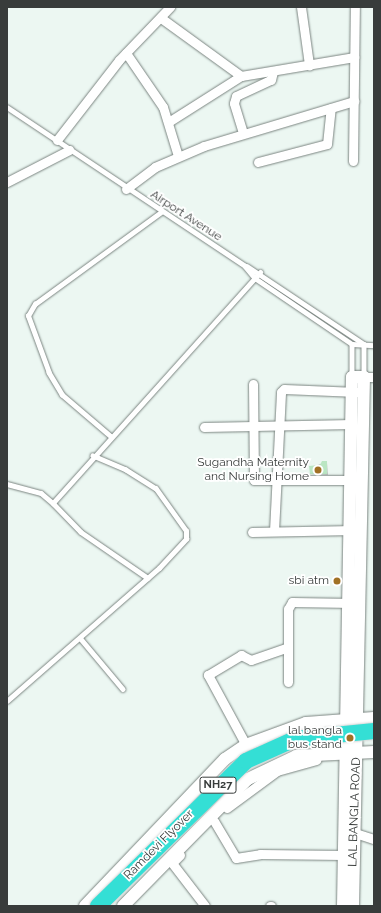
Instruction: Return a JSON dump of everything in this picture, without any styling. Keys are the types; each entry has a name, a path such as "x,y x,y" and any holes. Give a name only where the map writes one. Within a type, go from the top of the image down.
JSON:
{"highway":[{"name":"Ramdevi Flyover","path":"98,906 246,761 295,739 374,731"},
{"name":"Ramdevi Flyover","path":"113,906 224,793 257,767 301,748 374,742"}],"street":[{"path":"57,140 126,53 170,7"},
{"path":"301,7 308,65"},
{"path":"353,161 355,7"},
{"path":"161,18 241,76"},
{"path":"126,53 170,121 178,156"},
{"path":"170,121 241,76 354,57"},
{"path":"243,133 234,103 236,96 271,80 272,71"},
{"path":"126,189 147,172 178,156 243,133 354,101"},
{"path":"258,162 327,144 331,108"},
{"path":"7,182 69,150"},
{"path":"356,480 358,392 352,377 369,377"},
{"path":"356,480 352,424 358,392 369,377"},
{"path":"253,384 253,479 356,480"},
{"path":"274,531 281,392 284,389 358,392"},
{"path":"204,427 253,424 352,424"},
{"name":"LAL BANGLA ROAD","path":"344,906 343,855 352,719 356,480"},
{"path":"252,532 355,530"},
{"path":"288,682 288,609 292,602 354,603"},
{"path":"246,745 208,677 241,655 251,660 288,647"},
{"path":"85,906 225,759 246,745 300,725 374,718"},
{"path":"123,906 248,779 296,756 374,752"},
{"path":"131,906 244,792 277,771 309,760 350,754"},
{"name":"LAL BANGLA ROAD","path":"350,754 353,906"},
{"path":"214,821 236,858 260,854 343,855"},
{"path":"352,832 374,839"},
{"path":"172,863 205,906"}],"lane":[{"name":"Airport Avenue","path":"7,107 126,189 245,266 255,278 352,344"},
{"path":"110,436 62,395 48,373 28,316 35,304 161,212"},
{"path":"245,266 260,272 364,344 369,377"},
{"path":"53,503 110,436 260,272"},
{"path":"352,377 352,344 374,345"},
{"path":"7,701 81,639 148,578 182,544 186,531 164,498 147,481 94,456"},
{"path":"7,484 30,488 53,503 81,532 148,578"},
{"path":"81,639 123,689"}],"building":[{"path":"322,461 327,461 327,474 310,474 309,466 320,465"}],"place":[{"name":"Sugandha Maternity and Nursing Home","path":"318,470"},
{"name":"sbi atm","path":"337,581"},
{"name":"lal bangla bus stand","path":"350,738"}]}
